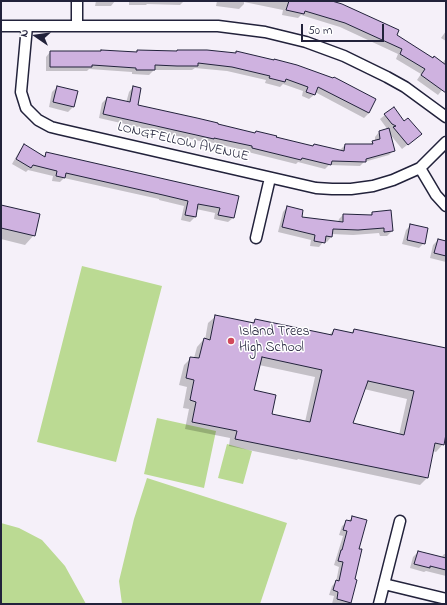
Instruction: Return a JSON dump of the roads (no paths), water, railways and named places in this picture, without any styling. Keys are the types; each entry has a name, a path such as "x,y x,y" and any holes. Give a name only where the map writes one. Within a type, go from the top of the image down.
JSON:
{"street":[{"path":"77,1 77,26"},
{"path":"1,26 218,26 265,32 306,42 344,56 405,87 446,117"},
{"name":"LONGFELLOW AVENUE","path":"27,26 22,92 26,108 38,120 50,127 270,178 332,190 372,186 420,168"},
{"path":"446,142 420,168 436,195 446,206"},
{"path":"256,238 270,178"},
{"path":"379,604 400,522"},
{"path":"384,584 446,599"}],"place":[{"name":"Island Trees High School","path":"231,341"}]}
